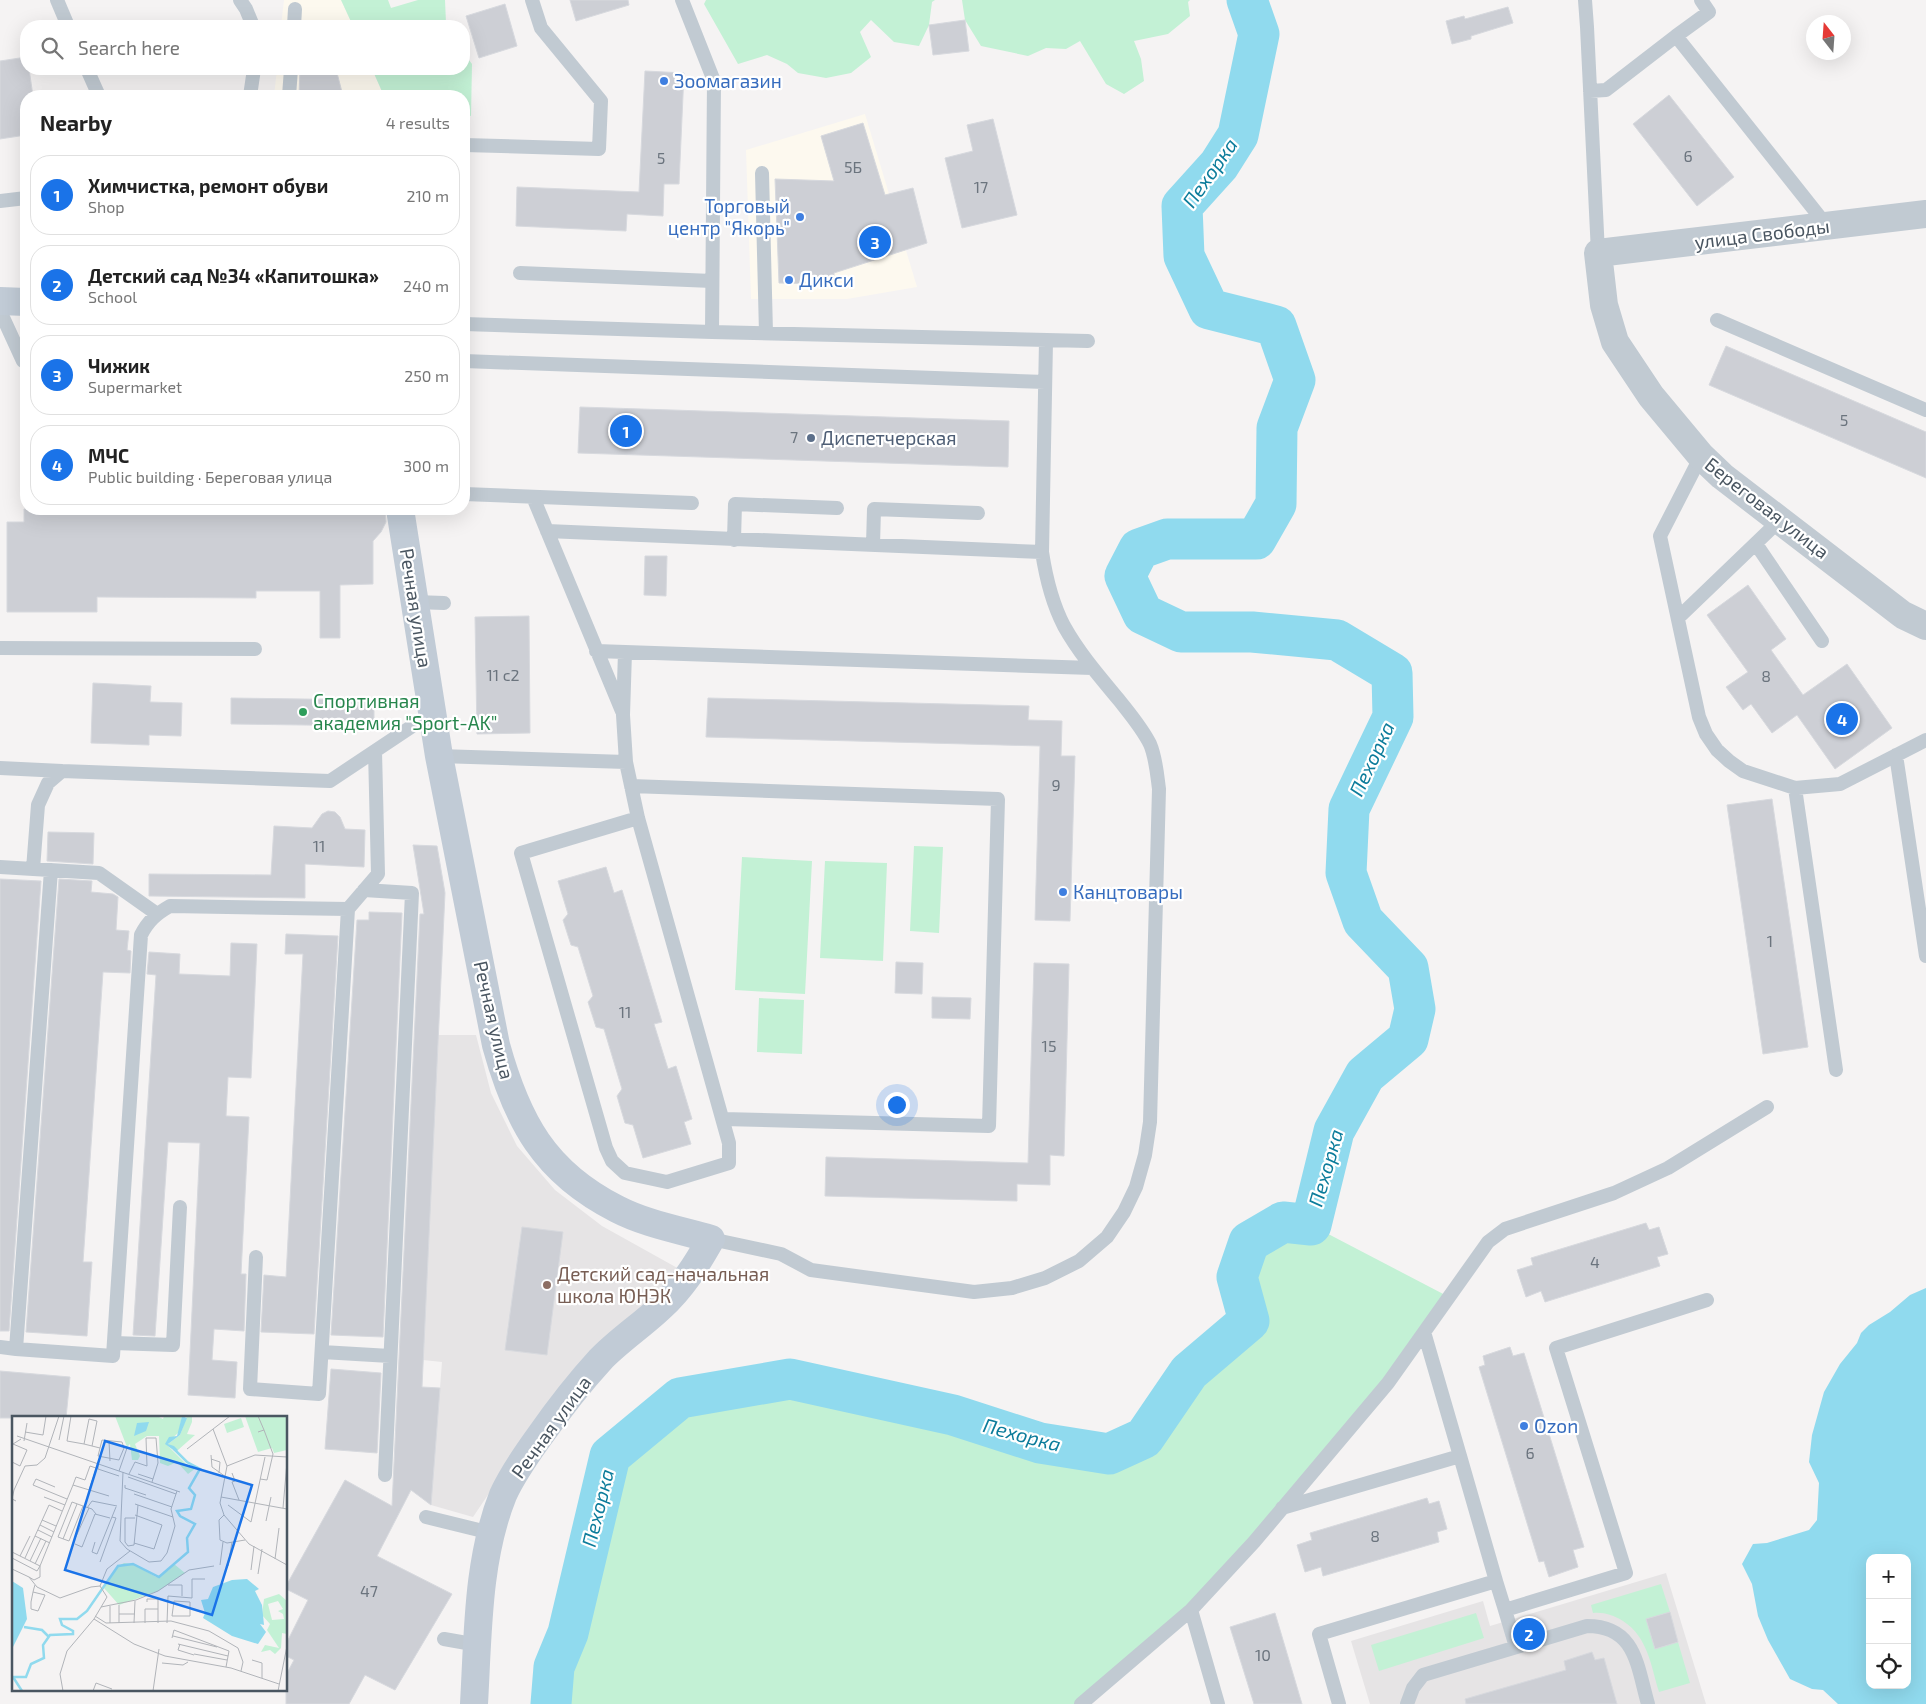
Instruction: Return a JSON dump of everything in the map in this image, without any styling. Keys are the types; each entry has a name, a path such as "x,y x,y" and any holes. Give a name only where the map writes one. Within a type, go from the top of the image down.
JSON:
{"street":[{"name":"улица Свободы","path":"1598,253 1926,214"},
{"name":"Береговая улица","path":"1598,253 1604,305 1616,342 1651,396 1700,456 1722,476 1903,614 1926,626"},
{"path":"0,301 20,302"},
{"name":"Речная улица","path":"401,515 439,756 496,1045 505,1075 526,1126 540,1148 562,1171 587,1191 618,1209 658,1225 712,1239 692,1273 662,1306 570,1388 562,1405 525,1457 504,1494 491,1533 485,1565 474,1704"}],"lane":[{"path":"57,0 65,20"},
{"path":"240,0 251,20"},
{"path":"470,145 598,149 601,101 541,28 532,0"},
{"path":"682,0 714,81 712,332"},
{"path":"1584,0 1598,253"},
{"path":"1590,91 1606,90 1709,12 1701,0"},
{"path":"294,20 295,9"},
{"path":"1676,36 1827,226"},
{"path":"89,75 95,90"},
{"path":"251,90 253,75"},
{"path":"289,90 291,75"},
{"path":"762,173 766,333"},
{"path":"0,201 20,199"},
{"path":"520,274 712,281"},
{"path":"0,310 20,355"},
{"path":"1717,320 1926,410"},
{"path":"470,324 1088,341"},
{"path":"712,1239 781,1254 811,1270 974,1292 1012,1288 1045,1278 1079,1261 1106,1237 1124,1212 1136,1186 1143,1163 1150,1122 1159,789 1156,765 1150,745 1138,724 1092,668 1064,625 1046,576 1042,552 1046,341"},
{"path":"470,360 1045,382"},
{"path":"1700,456 1660,536 1700,716 1706,734 1717,750 1743,771 1795,788 1840,784 1926,740"},
{"path":"470,494 692,503"},
{"path":"532,497 623,715"},
{"path":"734,540 735,504 837,508"},
{"path":"872,545 874,510 978,513"},
{"path":"1678,618 1780,520"},
{"path":"547,531 1042,552"},
{"path":"1756,544 1822,641"},
{"path":"415,602 444,602"},
{"path":"0,648 255,650"},
{"path":"596,651 1092,668"},
{"path":"626,652 623,715 626,762 631,786 638,818 729,1143 728,1163 667,1182 625,1173 612,1161 606,1148 521,854 638,818"},
{"path":"0,768 330,781 432,713"},
{"path":"256,1257 250,1390 319,1394 348,909 378,874 375,751"},
{"path":"1896,755 1926,956"},
{"path":"439,756 626,762"},
{"path":"33,869 38,805 48,783 62,771"},
{"path":"631,786 998,799 989,1126 723,1119"},
{"path":"1795,788 1836,1070"},
{"path":"0,867 99,872 157,914"},
{"path":"16,1349 52,870"},
{"path":"364,890 412,892 385,1475"},
{"path":"0,1348 113,1356 142,935 147,924 157,914 170,906 348,909"},
{"path":"1081,1704 1191,1610 1282,1508 1388,1383 1488,1242 1505,1229 1614,1193 1668,1168 1767,1107"},
{"path":"114,1343 173,1345 180,1206"},
{"path":"1505,1610 1626,1574 1556,1348 1706,1300"},
{"path":"1424,1332 1516,1648"},
{"path":"322,1352 390,1356"},
{"path":"1282,1508 1460,1456"},
{"path":"426,1518 491,1533"},
{"path":"1339,1704 1320,1634 1496,1581"},
{"path":"1191,1610 1218,1704"},
{"path":"1408,1704 1413,1688 1423,1676 1587,1626 1600,1626 1612,1630 1632,1648 1648,1704"},
{"path":"444,1639 478,1645"}],"shaded area":[{"path":"284,0 341,0 350,20 282,20"},
{"path":"276,75 375,75 381,90 275,90"},
{"path":"865,114 917,287 847,299 751,299 746,150"},
{"name":"Детский сад-начальная школа ЮНЭК","path":"438,1035 476,1035 491,1093 517,1146 555,1190 602,1226 681,1270 552,1400 473,1517 431,1505 442,1362 423,1360"},
{"path":"1666,1573 1706,1704 1370,1704 1351,1641 1483,1601 1490,1626"}],"green space":[{"path":"341,0 388,0 391,8 418,0 445,0 446,20 350,20"},
{"path":"706,0 935,0 932,2 929,25 919,46 894,42 871,20 860,32 871,57 851,73 826,78 798,73 787,64 767,55 738,64 704,4"},
{"path":"962,0 1190,0 1188,2 1190,16 1168,34 1134,41 1141,59 1144,81 1124,94 1106,84 1080,41 1066,49 1046,48 1028,56 981,46 965,20"},
{"path":"470,61 472,64 471,116 470,90 381,90 375,75 470,75"},
{"path":"914,846 943,847 939,933 910,931"},
{"path":"742,857 812,861 805,994 735,990"},
{"path":"825,861 887,863 883,961 820,958"},
{"path":"759,998 804,1000 802,1054 757,1052"},
{"path":"1283,1222 1311,1225 1449,1297 1388,1383 1191,1610 1081,1704 551,1704 554,1667 568,1633 610,1456 680,1398 790,1379 953,1415 1040,1443 1109,1454 1144,1438 1189,1372 1249,1321 1237,1277 1249,1242"},
{"path":"1661,1584 1670,1612 1646,1619 1655,1649 1678,1642 1690,1683 1659,1692 1651,1662 1638,1635 1616,1617 1593,1613 1591,1605"},
{"path":"1476,1613 1484,1638 1379,1671 1371,1645"}],"water":[{"path":"1926,1288 1926,1704 1838,1704 1823,1690 1812,1689 1790,1679 1768,1640 1758,1616 1752,1584 1742,1564 1753,1544 1767,1543 1809,1530 1817,1520 1819,1483 1809,1462 1812,1435 1824,1392 1840,1364 1857,1343 1861,1333 1869,1325 1890,1312 1910,1295"}],"building":[{"path":"570,0 628,0 629,5 576,21"},
{"path":"505,4 517,46 479,58 470,29 470,20 467,20 466,16"},
{"path":"1508,7 1513,23 1452,44 1446,21 1464,16 1465,19"},
{"path":"965,20 969,51 933,55 929,25"},
{"path":"20,58 20,75 30,75 32,90 20,90 20,136 0,139 0,61"},
{"path":"645,71 684,73 679,184 664,184 663,216 627,214 626,231 516,226 517,187 639,192"},
{"path":"300,75 338,75 341,90 299,90"},
{"path":"1669,95 1734,177 1697,206 1633,124"},
{"path":"993,119 1017,215 962,228 945,158 973,151 967,125"},
{"path":"863,123 885,195 913,188 927,243 834,273 834,284 779,283 775,179 834,181 821,136"},
{"path":"1726,346 1926,432 1926,478 1709,385"},
{"path":"580,407 1009,421 1008,467 578,453"},
{"path":"24,515 385,515 386,522 381,532 373,541 373,584 340,585 340,638 320,638 320,591 256,591 256,598 97,597 97,612 7,612 7,522 24,522"},
{"path":"645,556 667,556 666,596 644,595"},
{"path":"1748,585 1786,639 1771,650 1803,695 1847,664 1892,728 1835,769 1797,715 1772,733 1751,704 1743,710 1726,687 1748,672 1707,615"},
{"path":"529,616 530,733 477,734 475,617"},
{"path":"93,683 151,686 150,702 182,703 181,736 149,735 149,745 91,743"},
{"name":"Спортивная академия \"Sport-AK\"","path":"231,698 374,700 374,726 231,724"},
{"path":"708,698 1029,706 1028,720 1062,721 1061,756 1075,756 1070,921 1035,920 1040,746 706,737"},
{"path":"1772,799 1808,1047 1763,1054 1727,805"},
{"path":"328,811 335,812 340,817 345,829 365,830 364,867 305,864 305,898 149,896 149,874 271,875 274,826 312,828 322,814"},
{"path":"48,832 94,833 93,864 47,861"},
{"path":"413,845 437,846 445,893 422,1387 440,1388 431,1505 411,1490 377,1556 452,1594 395,1690 365,1675 349,1704 286,1704 288,1671 294,1660 288,1657 288,1640 308,1600 288,1590 288,1582 345,1480 392,1506 420,914 424,914"},
{"path":"606,867 614,893 622,890 662,1022 654,1024 668,1069 676,1066 692,1119 684,1122 691,1144 643,1158 633,1125 625,1123 617,1096 622,1089 604,1029 596,1027 588,1002 593,996 578,947 571,945 563,920 568,914 558,881"},
{"path":"0,879 41,881 9,1331 0,1331"},
{"path":"59,879 92,881 91,892 113,894 118,897 116,930 129,931 127,950 131,951 130,973 103,972 83,1262 92,1262 87,1336 26,1332"},
{"path":"369,912 402,913 383,1337 331,1335 357,920 369,920"},
{"path":"286,934 338,936 314,1334 261,1332 264,1275 286,1277 303,954 285,954"},
{"path":"231,943 257,944 251,1078 228,1077 226,1116 249,1117 241,1274 246,1274 244,1331 214,1329 212,1360 237,1362 235,1398 188,1395 200,1143 168,1142 155,1336 133,1335 156,975 147,974 149,952 180,954 179,974 230,976"},
{"path":"896,962 923,963 922,994 895,993"},
{"path":"1034,963 1069,964 1064,1156 1050,1155 1050,1185 1017,1184 1017,1201 825,1196 826,1157 1028,1163"},
{"path":"932,997 971,998 970,1019 932,1018"},
{"path":"1646,1223 1649,1230 1659,1227 1668,1254 1657,1257 1660,1266 1545,1302 1541,1291 1526,1297 1517,1270 1533,1265 1531,1258"},
{"path":"522,1227 563,1232 547,1355 505,1350"},
{"path":"1510,1347 1513,1356 1524,1353 1584,1547 1573,1550 1578,1567 1549,1577 1544,1561 1539,1562 1479,1367 1485,1365 1483,1356"},
{"path":"331,1369 381,1373 377,1453 325,1449"},
{"path":"0,1371 70,1377 66,1416 12,1416 12,1418 0,1418"},
{"path":"1427,1498 1429,1504 1439,1501 1447,1529 1437,1532 1439,1542 1323,1576 1321,1567 1305,1572 1297,1545 1312,1540 1310,1533"},
{"path":"1670,1612 1678,1642 1655,1649 1646,1619"},
{"path":"1275,1613 1302,1704 1254,1704 1230,1627"},
{"path":"1592,1652 1595,1660 1604,1658 1617,1704 1466,1704 1465,1699 1566,1670 1564,1661"}],"waterway":[{"name":"Пехорка","path":"551,1704 554,1667 568,1633 610,1456 680,1398 790,1379 953,1415 1040,1443 1109,1454 1144,1438 1189,1372 1249,1321 1237,1277 1249,1242 1283,1222 1311,1225 1334,1131 1365,1075 1408,1039 1415,1009 1408,968 1363,921 1346,873 1349,809 1393,717 1392,673 1337,640 1252,632 1181,632 1143,614 1125,576 1139,549 1167,539 1256,539 1276,504 1277,428 1295,380 1276,326 1209,309 1184,256 1182,206 1219,165 1238,135 1259,34 1247,0"}],"place":[{"name":"Зоомагазин","path":"664,81"},
{"name":"Торговый центр \"Якорь\"","path":"800,217"},
{"name":"Чижик","path":"875,242"},
{"name":"Дикси","path":"789,280"},
{"name":"Химчистка, ремонт обуви","path":"626,431"},
{"name":"Диспетчерская","path":"811,438"},
{"name":"Спортивная академия \"Sport-AK\"","path":"303,712"},
{"name":"МЧС","path":"1842,719"},
{"name":"Канцтовары","path":"1063,892"},
{"name":"Детский сад-начальная школа ЮНЭК","path":"547,1285"},
{"name":"Ozon","path":"1524,1426"},
{"name":"Детский сад №34 «Капитошка»","path":"1529,1634"}]}
